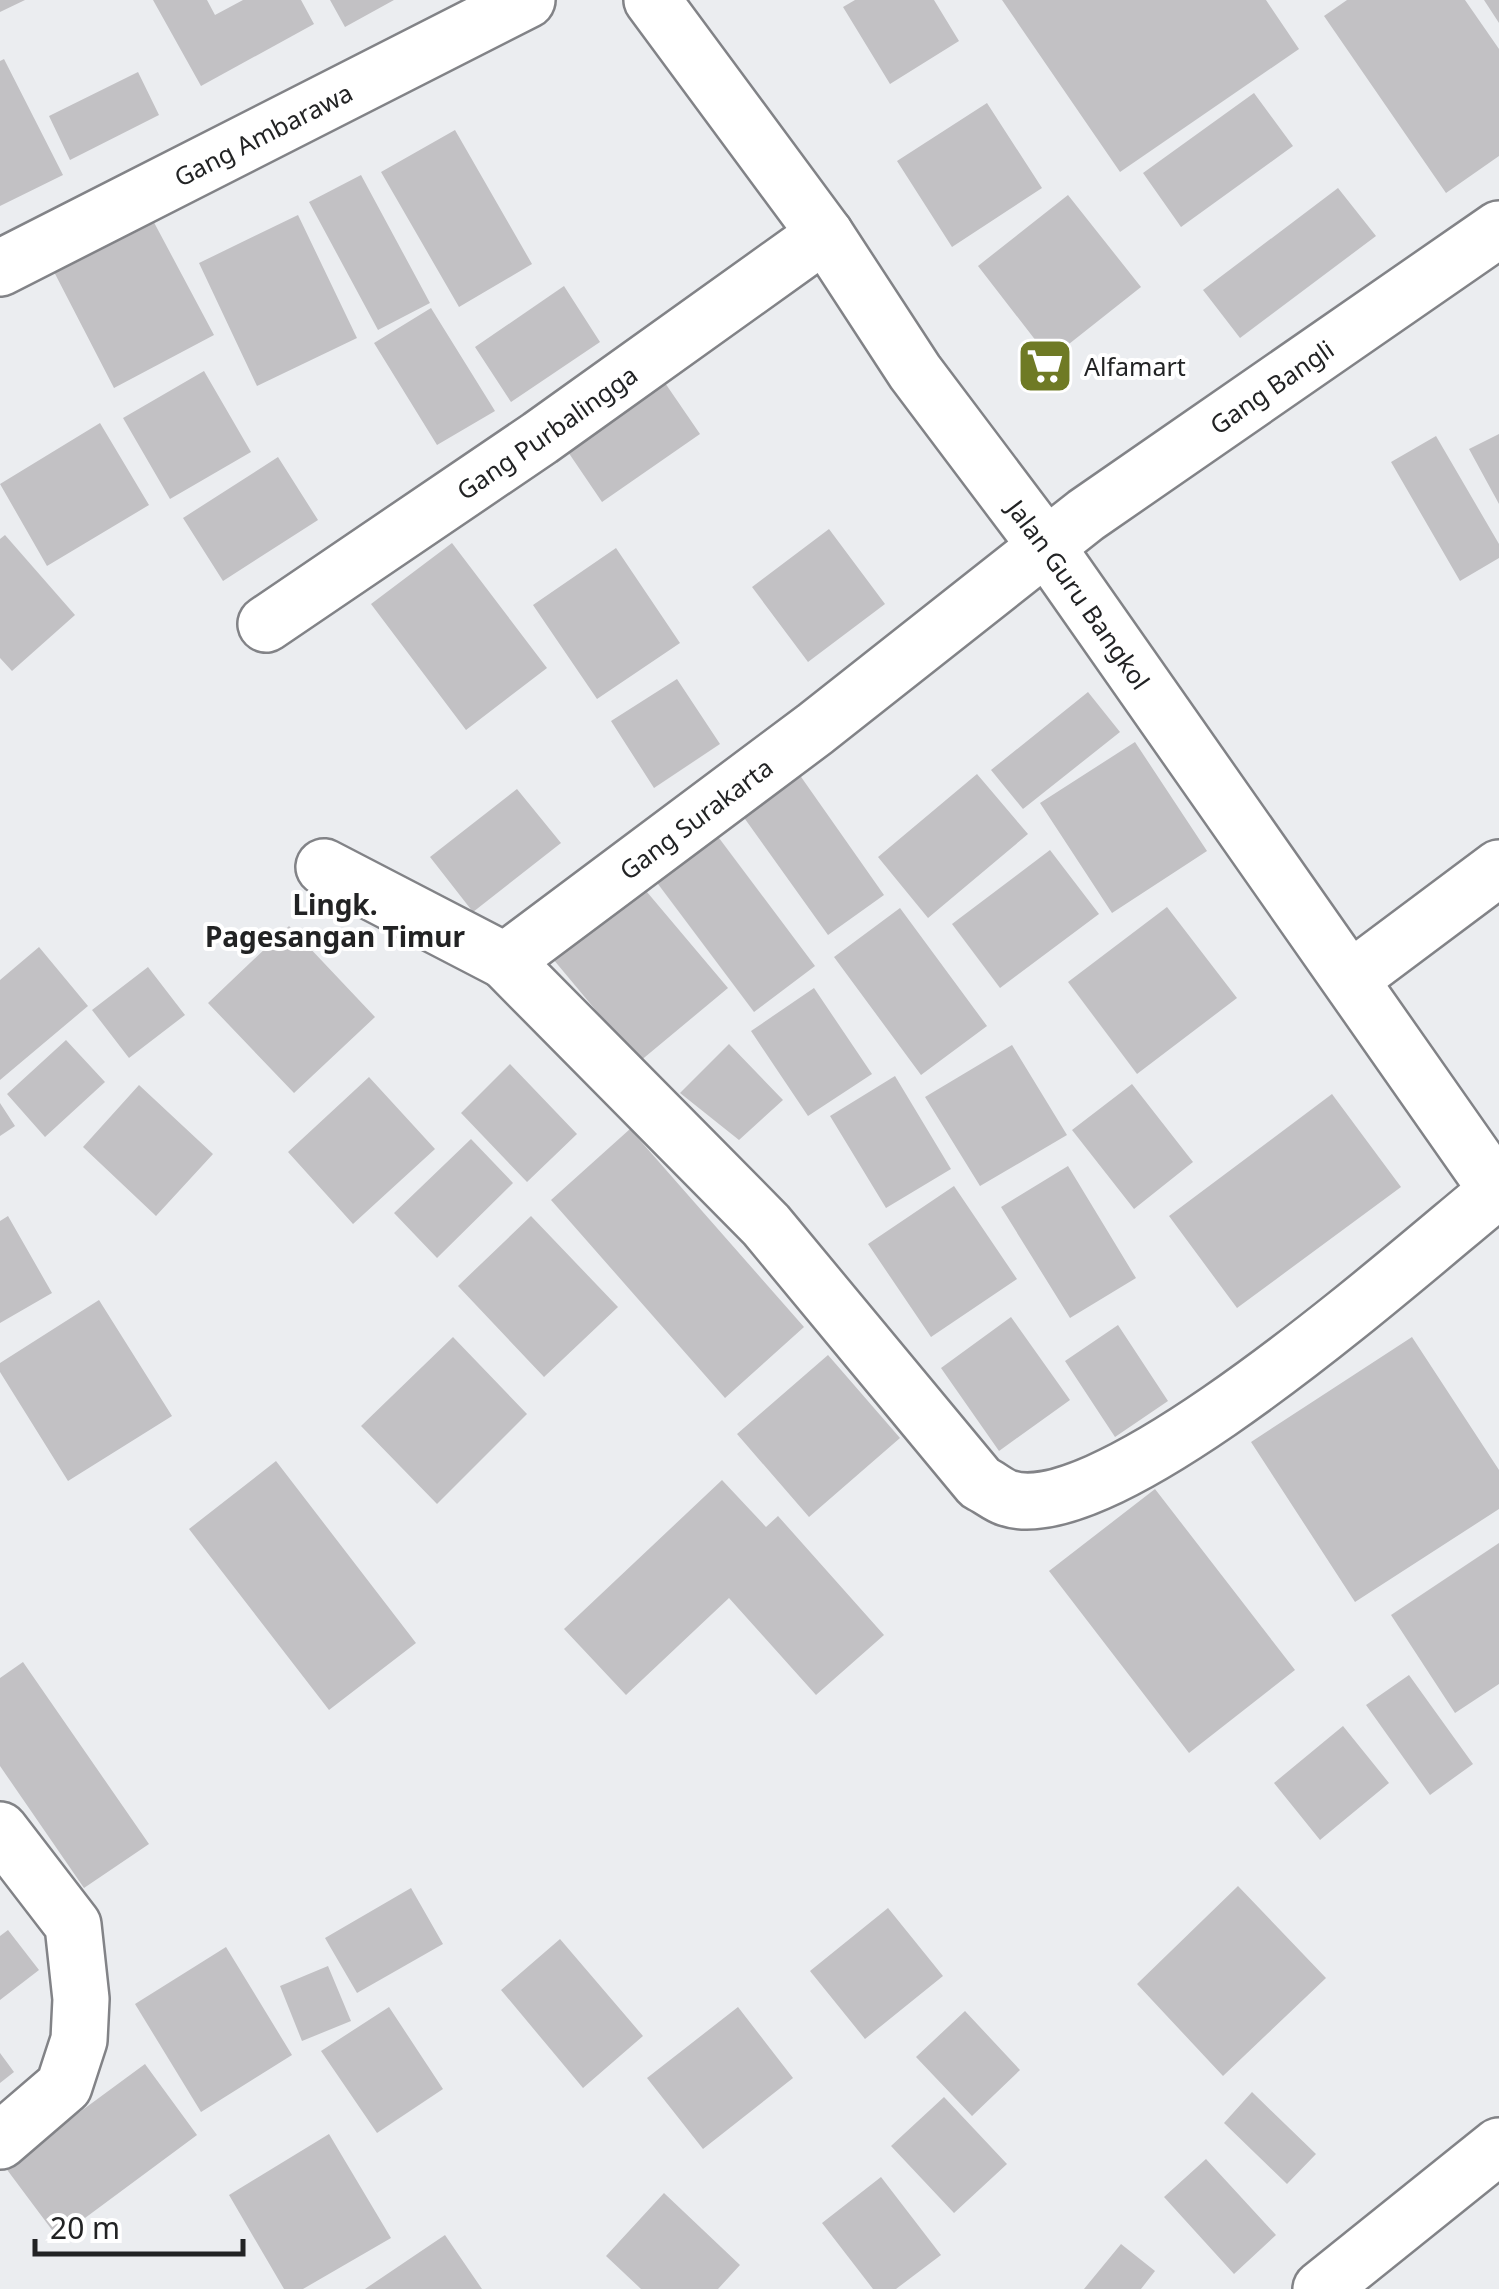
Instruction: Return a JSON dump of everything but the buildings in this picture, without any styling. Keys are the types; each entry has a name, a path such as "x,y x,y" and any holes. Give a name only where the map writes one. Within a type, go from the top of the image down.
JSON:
{"street":[{"name":"Gang Ambarawa","path":"0,268 527,0"},
{"name":"Jalan Guru Bangkol","path":"652,0 825,234 915,372 1046,546 1352,978 1498,1192"},
{"name":"Gang Bangli","path":"1046,546 1156,464 1499,229"},
{"name":"Gang Purbalingga","path":"266,624 540,438 825,234"},
{"name":"Gang Surakarta","path":"505,961 816,729 1046,546"},
{"path":"324,867 505,961 766,1225 980,1482 1009,1500 1052,1497 1110,1477 1225,1410 1498,1192"},
{"path":"1352,978 1499,868"},
{"path":"0,1830 73,1924 81,1999 80,2040 64,2086 0,2141"},
{"path":"1321,2289 1499,2146"}],"place":[{"name":"Alfamart","path":"1045,366"}],"district":[{"name":"Lingk. Pagesangan Timur","path":"335,920"}]}
